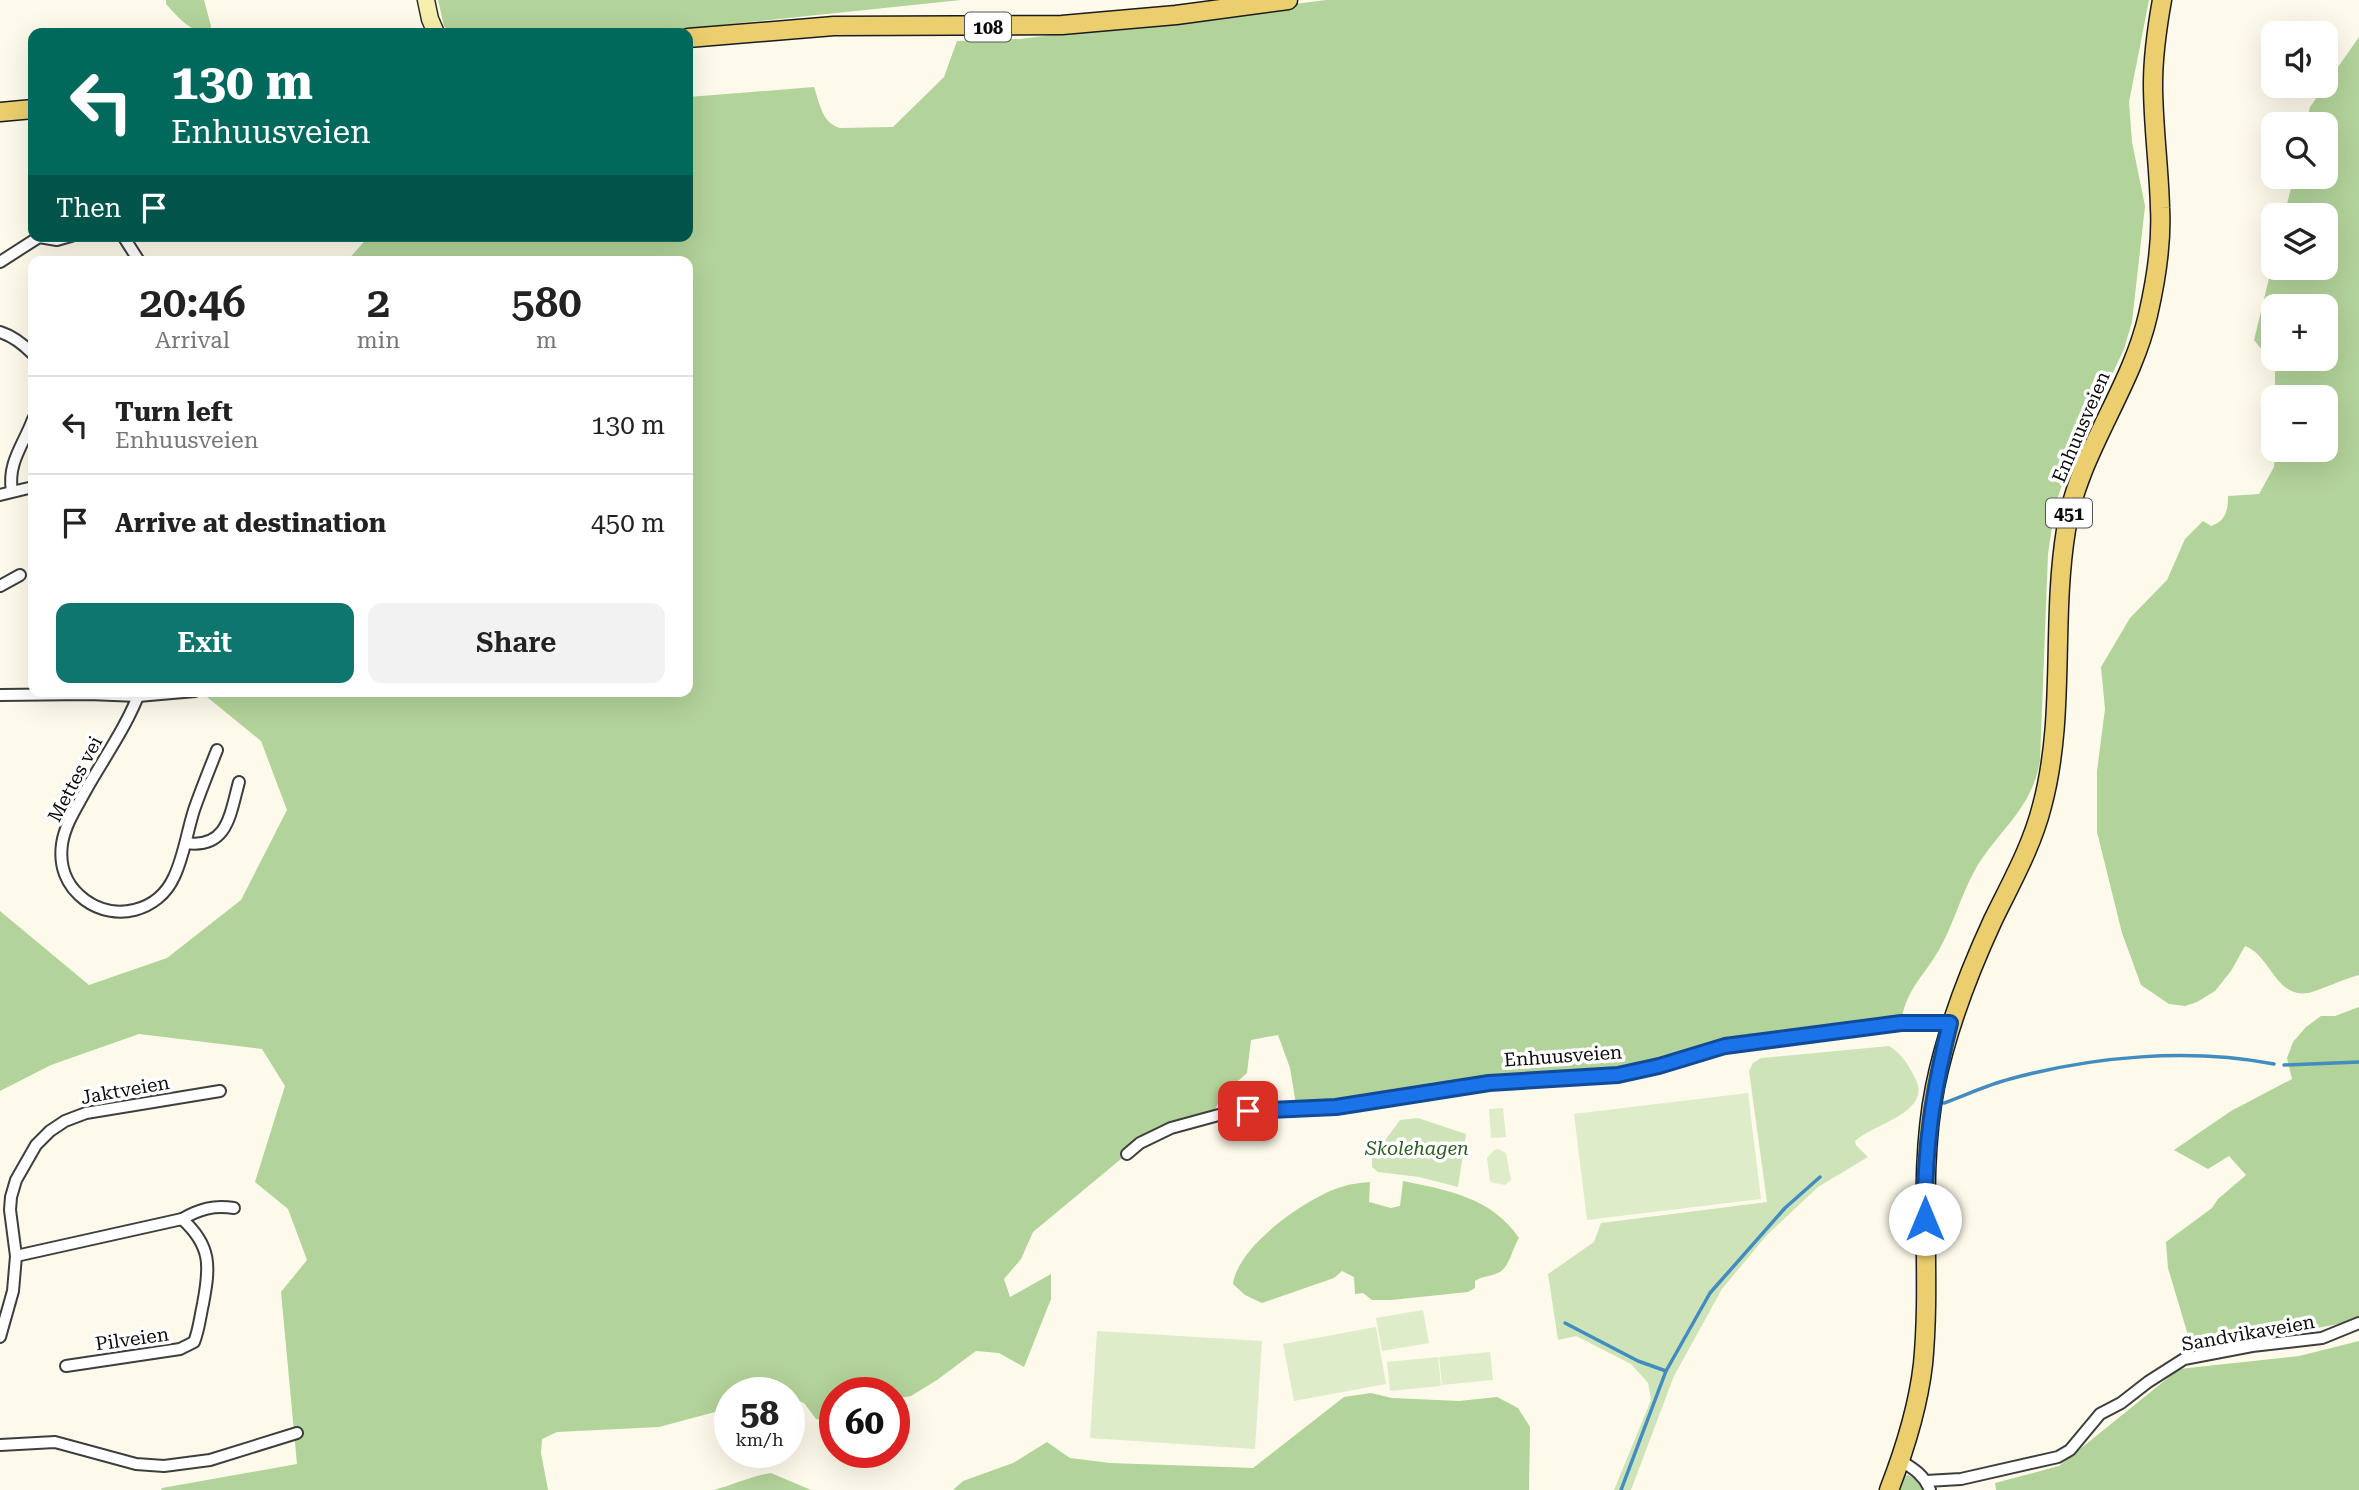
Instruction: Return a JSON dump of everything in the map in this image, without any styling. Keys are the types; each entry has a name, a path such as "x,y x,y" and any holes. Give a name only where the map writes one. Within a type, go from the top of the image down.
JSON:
{"main road":[{"path":"426,0 431,28"},
{"name":"108","path":"693,38 835,26 1062,25 1177,15 1288,0"},
{"name":"Enhuusveien","path":"1889,1490 1914,1412 1922,1367 1925,1323 1925,1193 1928,1137 1936,1085 1950,1023 2042,809 2053,759 2060,582 2066,525 2084,468 2140,343 2148,314 2160,243 2161,211 2153,87 2162,0"},
{"path":"0,112 28,109"}],"street":[{"path":"0,262 31,242"},
{"path":"0,332 28,348"},
{"path":"12,491 11,469 28,430"},
{"path":"0,495 28,488"},
{"path":"0,586 20,575"},
{"path":"0,695 28,695"},
{"name":"Mettes vei","path":"137,697 65,829 62,853 64,873 77,894 90,904 123,914 136,911 165,892 174,877 193,813 217,750"},
{"path":"186,843 201,845 216,839 225,826 239,782"},
{"name":"Enhuusveien","path":"1127,1154 1140,1143 1171,1128 1226,1113 1336,1107 1489,1083 1618,1075 1725,1046 1901,1023 1950,1023"},
{"name":"Jaktveien","path":"0,1337 13,1291 16,1256 11,1197 23,1165 36,1145 65,1121 86,1113 220,1091"},
{"path":"16,1256 182,1219 207,1207 218,1205 234,1208"},
{"name":"Pilveien","path":"66,1366 169,1352 194,1342 208,1274 208,1256 200,1238 182,1219"},
{"name":"Sandvikaveien","path":"1928,1486 2058,1457 2070,1450 2099,1414 2121,1403 2184,1359 2252,1346 2322,1339 2359,1323"},
{"path":"0,1445 55,1442 136,1464 164,1466 210,1460 297,1433"},
{"path":"1900,1461 1917,1471 1928,1486"}],"green space":[{"path":"166,0 204,0 211,28 194,28 166,4"},
{"path":"438,0 961,0 693,28 444,26"},
{"path":"1326,0 2149,0 2129,102 2132,142 2145,206 2132,322 2124,349 2066,473 2055,506 2048,554 2040,761 2036,778 2022,807 1975,870 1940,948 1907,1000 1901,1022 1725,1046 1659,1066 1522,1080 1297,1110 1290,1068 1278,1035 1251,1040 1247,1073 1223,1094 1211,1117 1171,1128 1127,1154 1033,1232 1021,1259 1004,1279 1010,1297 1051,1274 1051,1299 1024,1367 999,1353 976,1351 910,1396 910,1377 819,1377 819,1420 805,1404 805,1377 714,1377 714,1412 659,1427 557,1432 542,1439 541,1453 548,1490 161,1490 297,1464 281,1292 307,1260 288,1209 255,1182 285,1086 262,1049 139,1034 51,1065 0,1091 0,911 89,985 167,958 241,900 287,810 261,741 207,697 693,697 693,256 351,256 364,242 693,242 693,97 814,87 822,112 834,126 893,127 944,77 957,41 1020,39"},
{"path":"2359,37 2359,975 2312,992 2300,993 2282,984 2262,959 2245,946 2231,971 2215,991 2185,1006 2169,1004 2141,985 2122,933 2097,832 2097,771 2105,709 2101,667 2130,618 2167,580 2185,539 2203,521 2211,526 2223,518 2227,510 2228,496 2259,494 2274,462 2338,462 2338,385 2275,385 2275,371 2338,371 2338,294 2265,294 2269,280 2338,280 2338,203 2287,203 2291,189 2338,189 2338,112 2309,112 2316,98 2338,98 2338,67"},
{"path":"2261,311 2261,349 2254,340"},
{"path":"2359,1007 2359,1320 2193,1352 2168,1268 2166,1242 2212,1208 2218,1199 2246,1175 2229,1156 2208,1169 2174,1150 2231,1111 2292,1079 2287,1058 2293,1042 2306,1027 2321,1016 2335,1016"},
{"path":"1889,1046 1901,1055 1912,1072 1918,1088 1916,1099 1899,1116 1855,1141 1868,1157 1818,1187 1767,1235 1722,1289 1674,1376 1631,1490 1614,1490 1651,1400 1648,1383 1631,1364 1576,1336 1558,1340 1548,1274 1594,1242 1601,1223 1767,1202 1749,1071 1753,1063 1761,1058"},
{"path":"1748,1093 1761,1199 1587,1220 1574,1114"},
{"path":"1503,1108 1506,1137 1491,1138 1489,1109"},
{"name":"Skolehagen","path":"1418,1118 1466,1134 1458,1187 1419,1177 1378,1172 1372,1167 1372,1158 1400,1120"},
{"path":"1499,1149 1506,1153 1511,1180 1505,1185 1490,1182 1487,1158 1494,1150"},
{"path":"1403,1181 1452,1192 1496,1213 1519,1238 1504,1269 1475,1281 1475,1288 1468,1292 1391,1300 1372,1300 1363,1293 1355,1294 1354,1277 1342,1271 1334,1278 1262,1303 1245,1295 1233,1284 1238,1269 1259,1240 1308,1203 1342,1187 1370,1182 1369,1202 1391,1208 1400,1206"},
{"path":"1423,1310 1429,1343 1382,1351 1376,1318"},
{"path":"1376,1327 1386,1384 1294,1401 1283,1344"},
{"path":"1097,1331 1262,1341 1255,1449 1090,1438"},
{"path":"2359,1341 2359,1490 1996,1490 1995,1483 2059,1466 2179,1369 2299,1356"},
{"path":"1490,1352 1493,1380 1442,1385 1439,1357"},
{"path":"1438,1357 1441,1386 1390,1391 1387,1362"},
{"path":"1371,1393 1392,1398 1459,1401 1497,1397 1518,1408 1530,1427 1529,1490 953,1490 963,1481 1013,1463 1047,1442 1070,1458 1110,1463 1253,1468 1344,1397"},
{"path":"771,1473 811,1490 714,1490 757,1476"},
{"path":"1908,1475 1920,1481 1923,1490 1895,1490 1901,1477"}],"waterway":[{"path":"1944,1103 2010,1079 2108,1060 2208,1056 2274,1064"},
{"path":"2284,1065 2359,1062"},
{"path":"1621,1490 1666,1371 1710,1293 1785,1208 1820,1177"},
{"path":"1565,1323 1638,1361 1666,1371"}],"route":[{"path":"1248,1111 1336,1107 1489,1083 1618,1075 1725,1046 1901,1023 1950,1023 1930,1115 1925,1219"}]}
